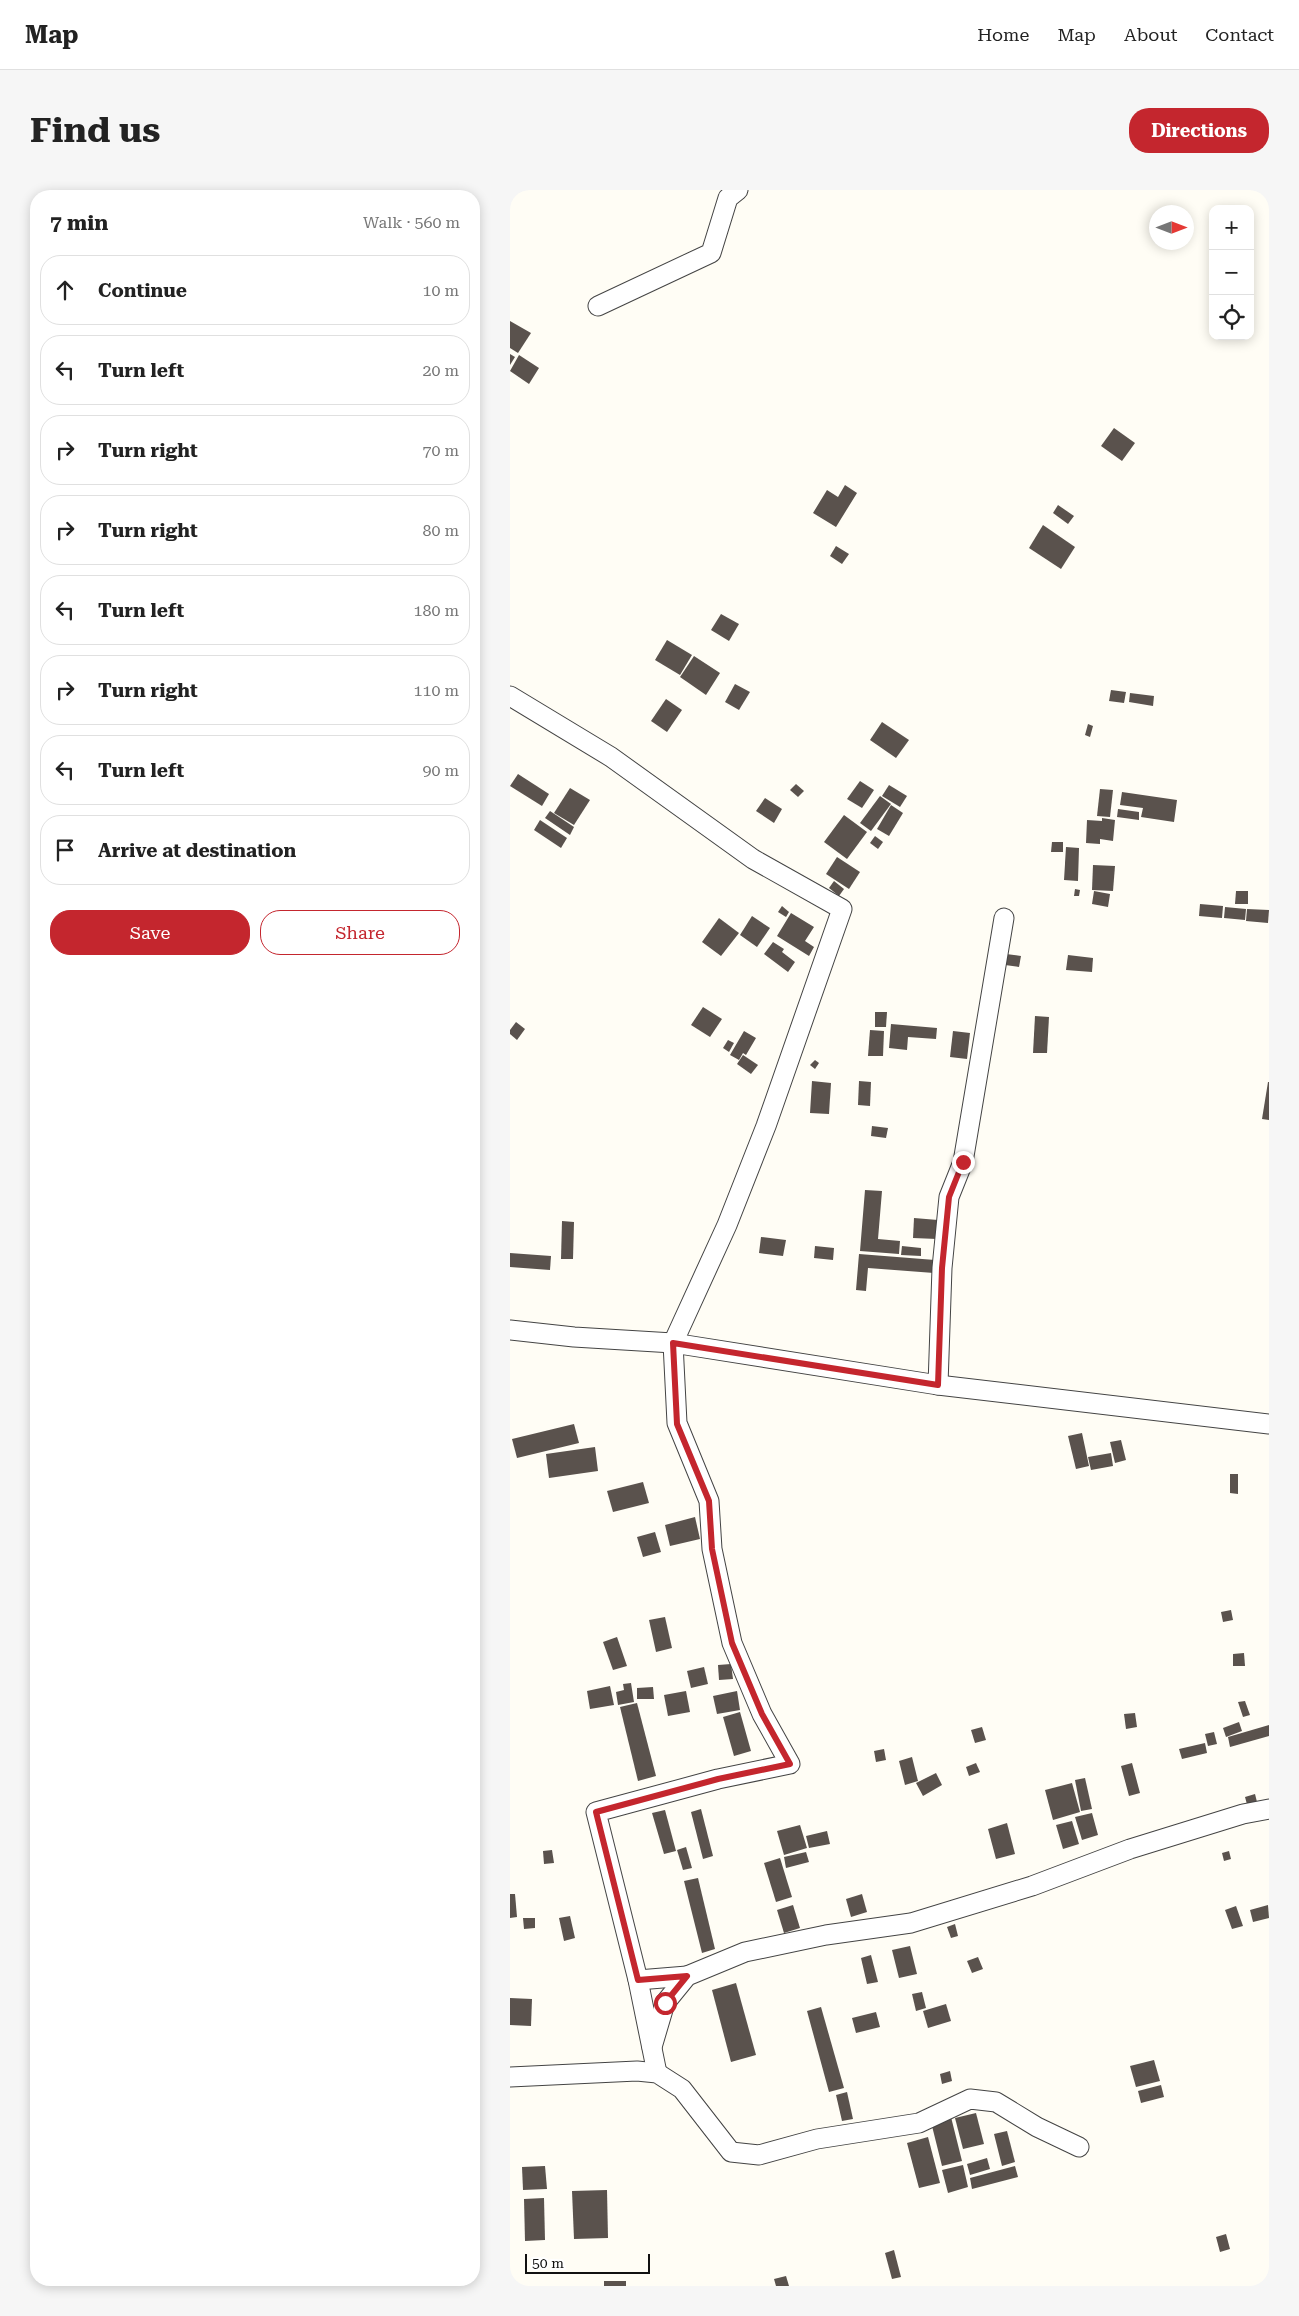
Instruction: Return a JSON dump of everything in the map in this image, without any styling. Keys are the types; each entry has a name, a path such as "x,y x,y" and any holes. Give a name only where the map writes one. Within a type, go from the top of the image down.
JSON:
{"street":[{"path":"598,306 711,253 728,198 738,190"},
{"path":"510,696 611,757 752,859 842,909 766,1126 727,1225 673,1343 677,1424 709,1501 712,1549 732,1643 762,1714 790,1764 718,1779 596,1812 638,1980 657,2073"},
{"path":"938,1385 942,1268 949,1197 963,1162 1004,918"},
{"path":"510,1330 574,1337 673,1343 938,1385 1269,1424"},
{"path":"638,1980 687,1976 745,1952 826,1935 910,1923 1032,1886 1130,1849 1244,1814 1269,1809"},
{"path":"651,2051 665,2003 687,1976"},
{"path":"510,2077 637,2071 657,2073 682,2089 731,2152 759,2155 817,2138 919,2123 970,2099 996,2102 1037,2127 1079,2147"}],"building":[{"path":"510,321 531,333 518,353 510,348"},
{"path":"510,354 515,357 510,365"},
{"path":"519,355 539,368 529,384 510,371"},
{"path":"1114,428 1135,443 1122,461 1101,446"},
{"path":"845,485 857,493 836,527 813,513 827,490 838,497"},
{"path":"1058,505 1074,516 1068,524 1053,513"},
{"path":"1043,525 1075,547 1061,569 1029,548"},
{"path":"836,546 849,554 842,564 830,556"},
{"path":"721,614 739,624 729,641 711,630"},
{"path":"667,640 692,655 680,675 655,660"},
{"path":"694,656 720,673 706,695 680,677"},
{"path":"735,684 750,692 739,710 725,702"},
{"path":"1111,690 1126,692 1124,703 1109,701"},
{"path":"1130,693 1154,696 1153,706 1129,702"},
{"path":"666,699 682,710 667,732 651,721"},
{"path":"882,722 909,740 896,758 870,740"},
{"path":"1088,724 1093,726 1090,737 1085,735"},
{"path":"518,774 549,794 542,806 510,786"},
{"path":"860,781 874,790 862,808 847,799"},
{"path":"796,784 804,791 798,797 790,790"},
{"path":"889,785 907,796 900,807 882,796"},
{"path":"570,788 590,800 574,825 554,813"},
{"path":"1100,789 1113,790 1110,817 1097,816"},
{"path":"1122,792 1177,800 1174,822 1141,817 1143,808 1120,805"},
{"path":"880,796 891,804 871,831 860,823"},
{"path":"765,798 782,809 774,823 756,811"},
{"path":"891,805 903,813 889,836 877,829"},
{"path":"1118,809 1139,812 1139,820 1117,817"},
{"path":"550,811 574,827 570,835 545,818"},
{"path":"844,815 867,832 847,859 824,842"},
{"path":"1102,818 1115,820 1113,841 1100,839 1100,844 1086,843 1087,820 1102,821"},
{"path":"540,820 567,838 561,848 534,830"},
{"path":"875,836 883,842 878,849 870,843"},
{"path":"1052,842 1063,842 1063,852 1051,852"},
{"path":"1066,847 1079,848 1078,881 1064,880"},
{"path":"837,857 860,872 849,889 826,874"},
{"path":"1093,865 1115,866 1113,891 1092,890"},
{"path":"834,881 844,889 839,896 829,888"},
{"path":"1075,889 1080,890 1079,896 1074,896"},
{"path":"1094,891 1110,894 1108,907 1092,904"},
{"path":"1236,891 1248,891 1248,904 1235,904"},
{"path":"1200,904 1223,906 1222,918 1199,916"},
{"path":"782,906 789,912 786,917 778,912"},
{"path":"1225,907 1246,909 1245,920 1224,918"},
{"path":"1247,909 1269,910 1268,923 1246,921"},
{"path":"791,913 814,927 805,941 814,947 809,956 777,936"},
{"path":"752,916 770,928 757,947 740,935"},
{"path":"719,918 739,933 721,956 702,942"},
{"path":"773,942 784,949 782,952 795,962 788,972 764,954"},
{"path":"1006,954 1021,956 1019,967 1005,965"},
{"path":"1068,955 1093,958 1092,972 1066,970"},
{"path":"703,1007 722,1019 710,1037 691,1025"},
{"path":"875,1012 887,1012 886,1027 875,1027"},
{"path":"1035,1016 1049,1017 1047,1053 1033,1053"},
{"path":"516,1022 525,1029 517,1040 510,1034 510,1030"},
{"path":"891,1024 937,1028 936,1039 908,1037 907,1050 889,1048"},
{"path":"870,1030 884,1031 883,1056 868,1056"},
{"path":"744,1031 756,1038 746,1055 743,1053 739,1060 730,1055"},
{"path":"953,1031 970,1033 967,1059 950,1057"},
{"path":"728,1040 734,1043 729,1052 723,1048"},
{"path":"743,1055 758,1065 751,1074 737,1064"},
{"path":"815,1060 819,1063 815,1069 810,1065"},
{"path":"812,1081 831,1083 829,1114 810,1113"},
{"path":"859,1081 871,1082 870,1106 858,1105"},
{"path":"1269,1082 1269,1120 1262,1119"},
{"path":"872,1126 888,1128 886,1138 871,1136"},
{"path":"865,1190 882,1191 878,1239 900,1241 899,1254 860,1251"},
{"path":"914,1218 938,1220 937,1239 913,1238"},
{"path":"562,1221 574,1222 573,1259 561,1259"},
{"path":"761,1237 786,1240 783,1256 759,1253"},
{"path":"815,1246 834,1248 833,1260 814,1258"},
{"path":"902,1246 921,1248 921,1256 901,1255"},
{"path":"510,1253 551,1256 550,1270 510,1267"},
{"path":"859,1254 935,1260 934,1273 868,1268 866,1291 856,1290"},
{"path":"574,1424 579,1443 517,1458 512,1439"},
{"path":"1082,1433 1089,1466 1076,1469 1068,1436"},
{"path":"1121,1440 1126,1460 1115,1463 1110,1442"},
{"path":"595,1447 598,1471 549,1478 546,1454"},
{"path":"1111,1453 1113,1466 1091,1470 1088,1457"},
{"path":"1230,1474 1238,1474 1238,1494 1230,1493"},
{"path":"643,1482 649,1503 613,1512 607,1491"},
{"path":"695,1517 700,1539 670,1546 665,1525"},
{"path":"655,1532 661,1552 643,1557 637,1537"},
{"path":"1231,1610 1233,1620 1223,1622 1221,1612"},
{"path":"665,1617 672,1648 656,1652 649,1620"},
{"path":"617,1637 627,1666 613,1670 603,1642"},
{"path":"1244,1653 1245,1666 1233,1666 1233,1654"},
{"path":"731,1664 733,1679 719,1680 718,1665"},
{"path":"704,1667 708,1684 691,1688 687,1671"},
{"path":"631,1683 634,1702 618,1705 616,1692 624,1690 623,1684"},
{"path":"610,1686 614,1705 590,1709 587,1691"},
{"path":"653,1687 654,1699 637,1699 637,1688"},
{"path":"686,1691 690,1712 668,1716 664,1695"},
{"path":"737,1691 740,1710 717,1714 713,1696"},
{"path":"1245,1701 1250,1715 1243,1717 1238,1702"},
{"path":"637,1703 656,1776 638,1781 620,1707"},
{"path":"740,1712 751,1751 734,1756 723,1717"},
{"path":"1135,1713 1137,1727 1126,1729 1124,1714"},
{"path":"1239,1722 1242,1731 1226,1737 1223,1728"},
{"path":"1269,1725 1269,1736 1230,1747 1228,1737"},
{"path":"982,1727 986,1740 975,1743 971,1730"},
{"path":"1214,1732 1217,1744 1208,1746 1205,1734"},
{"path":"1205,1743 1207,1753 1182,1759 1179,1749"},
{"path":"884,1749 886,1760 876,1762 874,1751"},
{"path":"912,1757 918,1781 905,1785 899,1761"},
{"path":"976,1763 980,1772 969,1776 966,1767"},
{"path":"1132,1763 1140,1793 1129,1796 1121,1766"},
{"path":"936,1773 942,1785 923,1796 916,1783"},
{"path":"1085,1778 1092,1809 1081,1811 1075,1780"},
{"path":"1072,1783 1080,1812 1053,1820 1045,1790"},
{"path":"1255,1794 1258,1806 1248,1808 1245,1797"},
{"path":"701,1809 713,1856 703,1859 691,1812"},
{"path":"665,1810 676,1851 664,1854 652,1813"},
{"path":"1092,1813 1098,1835 1082,1840 1075,1817"},
{"path":"1072,1821 1079,1844 1063,1849 1056,1825"},
{"path":"1007,1823 1015,1854 996,1859 988,1829"},
{"path":"800,1825 807,1848 784,1855 777,1831"},
{"path":"827,1831 830,1844 809,1848 806,1836"},
{"path":"686,1847 692,1868 683,1870 677,1850"},
{"path":"552,1850 554,1863 544,1864 543,1851"},
{"path":"1229,1851 1231,1859 1224,1861 1222,1853"},
{"path":"806,1852 809,1862 786,1868 784,1857"},
{"path":"780,1858 792,1897 776,1902 764,1863"},
{"path":"698,1878 715,1949 702,1953 684,1881"},
{"path":"510,1894 515,1894 517,1917 510,1918"},
{"path":"862,1894 867,1912 851,1917 846,1899"},
{"path":"793,1905 800,1928 784,1933 777,1910"},
{"path":"1268,1905 1269,1918 1253,1922 1250,1910"},
{"path":"1236,1906 1243,1926 1232,1929 1225,1910"},
{"path":"570,1916 575,1938 564,1941 559,1918"},
{"path":"523,1918 535,1918 535,1928 524,1929"},
{"path":"955,1924 958,1936 951,1938 947,1927"},
{"path":"910,1946 917,1974 899,1978 892,1950"},
{"path":"871,1955 878,1982 867,1984 861,1958"},
{"path":"978,1957 983,1969 972,1973 967,1961"},
{"path":"736,1983 756,2055 731,2062 712,1990"},
{"path":"922,1992 926,2008 916,2011 912,1994"},
{"path":"510,1998 532,1999 531,2026 510,2025"},
{"path":"946,2004 951,2021 928,2028 923,2011"},
{"path":"821,2007 844,2088 829,2092 807,2011"},
{"path":"876,2012 880,2027 856,2033 852,2018"},
{"path":"1154,2060 1160,2081 1136,2087 1130,2066"},
{"path":"950,2071 952,2081 942,2084 940,2074"},
{"path":"1161,2085 1164,2097 1141,2103 1138,2091"},
{"path":"847,2092 853,2119 842,2121 836,2095"},
{"path":"976,2113 984,2144 963,2149 955,2118"},
{"path":"951,2117 962,2161 942,2166 931,2122"},
{"path":"1007,2131 1015,2162 1002,2166 994,2134"},
{"path":"928,2137 940,2183 919,2188 907,2143"},
{"path":"987,2158 990,2169 970,2175 967,2164"},
{"path":"963,2165 968,2187 948,2193 942,2170"},
{"path":"545,2166 547,2189 523,2190 522,2167"},
{"path":"1015,2166 1018,2177 972,2189 970,2178"},
{"path":"607,2190 608,2238 574,2239 572,2191"},
{"path":"544,2198 545,2240 525,2241 524,2199"},
{"path":"1226,2234 1230,2249 1220,2252 1216,2237"},
{"path":"894,2250 901,2277 892,2279 885,2253"},
{"path":"786,2276 789,2286 776,2286 774,2279"},
{"path":"604,2281 626,2281 626,2286 604,2286"}],"route":[{"path":"665,2003 687,1976 638,1980 596,1812 718,1779 790,1764 762,1714 732,1643 712,1549 709,1501 677,1424 673,1343 938,1385 942,1268 949,1197 963,1162"}]}
